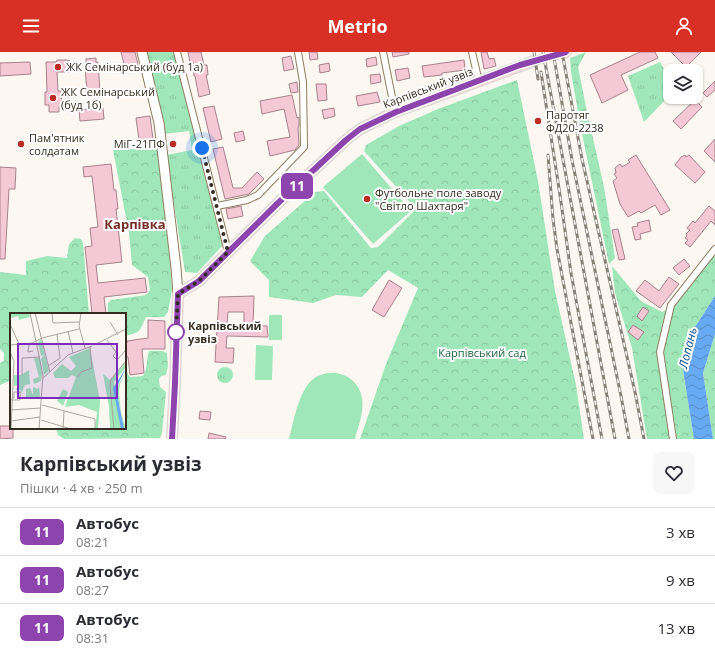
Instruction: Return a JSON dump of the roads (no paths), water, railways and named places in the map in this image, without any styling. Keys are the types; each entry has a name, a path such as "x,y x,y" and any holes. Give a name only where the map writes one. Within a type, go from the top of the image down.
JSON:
{"main road":[{"path":"142,52 159,123 176,268 178,294 172,439"},
{"name":"Карпівський узвіз","path":"178,294 199,281 346,140 360,129 396,112 534,61"}],"street":[{"path":"177,52 228,252"},
{"path":"217,206 247,200 258,195 304,147 303,82 298,52"},
{"path":"383,52 396,112"},
{"path":"472,52 479,82"},
{"path":"673,439 660,352 671,305 682,289 715,249"}],"water":[{"path":"715,296 715,334 703,373 713,439 694,439 683,370 695,327"}],"tunnel":[{"path":"534,61 563,53"}],"railway":[{"path":"534,52 538,79"},
{"path":"543,52 615,439"},
{"path":"553,52 572,160 629,439"},
{"path":"562,52 582,159 635,392 644,439"},
{"path":"541,72 571,273 602,439"},
{"path":"548,155 557,249 593,439"}],"place":[{"name":"ЖК Семінарський (буд 1а)","path":"58,67"},
{"name":"ЖК Семінарський (буд 1б)","path":"53,98"},
{"name":"Паротяг ФД20-2238","path":"538,121"},
{"name":"Пам'ятник солдатам","path":"21,144"},
{"name":"МіГ-21ПФ","path":"173,144"},
{"name":"Футбольне поле заводу \"Світло Шахтаря\"","path":"367,199"},
{"name":"Карпівський узвіз","path":"176,332"}],"district":[{"name":"Карпівка","path":"135,224"}],"water label":[{"name":"Лопань","path":"688,348"}],"park label":[{"name":"Карпівський сад","path":"482,353"}]}
